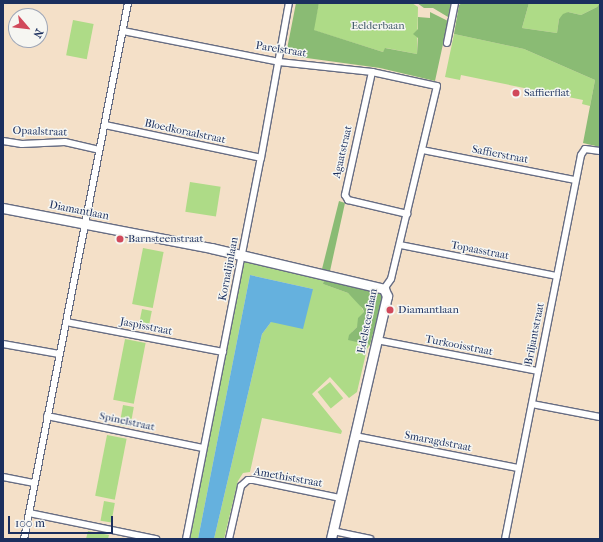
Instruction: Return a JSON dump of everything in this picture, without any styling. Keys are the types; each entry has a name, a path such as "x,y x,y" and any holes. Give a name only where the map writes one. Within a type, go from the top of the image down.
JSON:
{"street":[{"path":"24,539 128,3"},
{"name":"Kornalijnlaan","path":"186,539 222,352 262,158 289,3"},
{"path":"447,43 455,3"},
{"name":"Parelstraat","path":"123,31 279,62 372,72 437,86"},
{"name":"Agaatstraat","path":"372,72 344,195 348,200 407,214"},
{"name":"Edelsteenlaan","path":"332,535 387,296 384,289 390,283 400,245 437,86"},
{"name":"Bloedkoraalstraat","path":"105,125 262,158"},
{"name":"Opaalstraat","path":"3,141 22,144 65,142 99,150"},
{"name":"Briljantstraat","path":"505,539 575,180 583,151 590,149 600,151"},
{"name":"Saffierstraat","path":"422,150 575,180"},
{"name":"Diamantlaan","path":"3,208 242,255 384,289"},
{"name":"Topaasstraat","path":"400,245 557,276"},
{"name":"Jaspisstraat","path":"66,322 222,352"},
{"name":"Turkooisstraat","path":"377,340 538,371"},
{"path":"3,344 59,354"},
{"path":"532,404 600,418"},
{"name":"Spinelstraat","path":"47,416 203,448"},
{"name":"Smaragdstraat","path":"355,436 518,468"},
{"path":"3,477 34,483"},
{"name":"Amethiststraat","path":"229,539 241,486 248,480 340,498"},
{"path":"29,513 156,539"},
{"path":"332,535 370,539"}],"green space":[{"path":"296,3 319,3 314,30 383,52 385,48 417,54 418,38 413,34 418,29 418,17 430,18 430,12 448,21 435,81 380,68 292,56 287,49"},
{"name":"Eelderbaan","path":"319,3 412,3 418,7 417,54 386,48 383,52 313,30"},
{"path":"417,3 451,3 448,17 433,8 424,8"},
{"path":"462,3 529,3 522,28 557,33 559,19 563,14 568,12 581,15 597,7 600,3 600,147 583,143 595,80 524,49 454,34 459,5"},
{"path":"529,3 600,3 597,7 581,15 568,12 559,19 557,33 522,28"},
{"path":"73,20 94,24 87,59 66,55"},
{"path":"454,34 524,49 595,80 590,106 582,104 583,100 461,75 460,80 445,77"},
{"path":"190,182 221,187 216,216 185,212"},
{"path":"339,201 345,203 330,271 322,269"},
{"path":"143,248 164,252 153,308 132,304"},
{"path":"244,261 324,279 323,284 348,293 357,300 364,312 357,327 352,332 360,343 370,345 367,349 357,392 349,398 330,377 312,394 342,431 341,434 262,418 250,472 243,473 238,481 224,539 214,539 262,334 271,322 313,289 250,275 198,539 190,539"},
{"path":"324,279 381,293 383,295 370,345 348,340 349,335 357,327 358,318 364,312 363,309 348,293 323,284"},
{"path":"142,309 152,311 148,331 138,329"},
{"path":"125,339 146,343 134,404 113,400"},
{"path":"330,382 343,398 331,408 318,392"},
{"path":"123,405 134,407 130,427 120,425"},
{"path":"107,435 127,439 115,500 95,496"},
{"path":"104,501 115,503 111,523 101,521"},
{"path":"88,531 109,535 108,539 86,539"}],"water":[{"path":"250,275 313,289 303,329 271,322 262,334 214,539 198,539"}],"place":[{"name":"Saffierflat","path":"516,93"},
{"name":"Barnsteenstraat","path":"120,239"},
{"name":"Diamantlaan","path":"390,310"}]}
